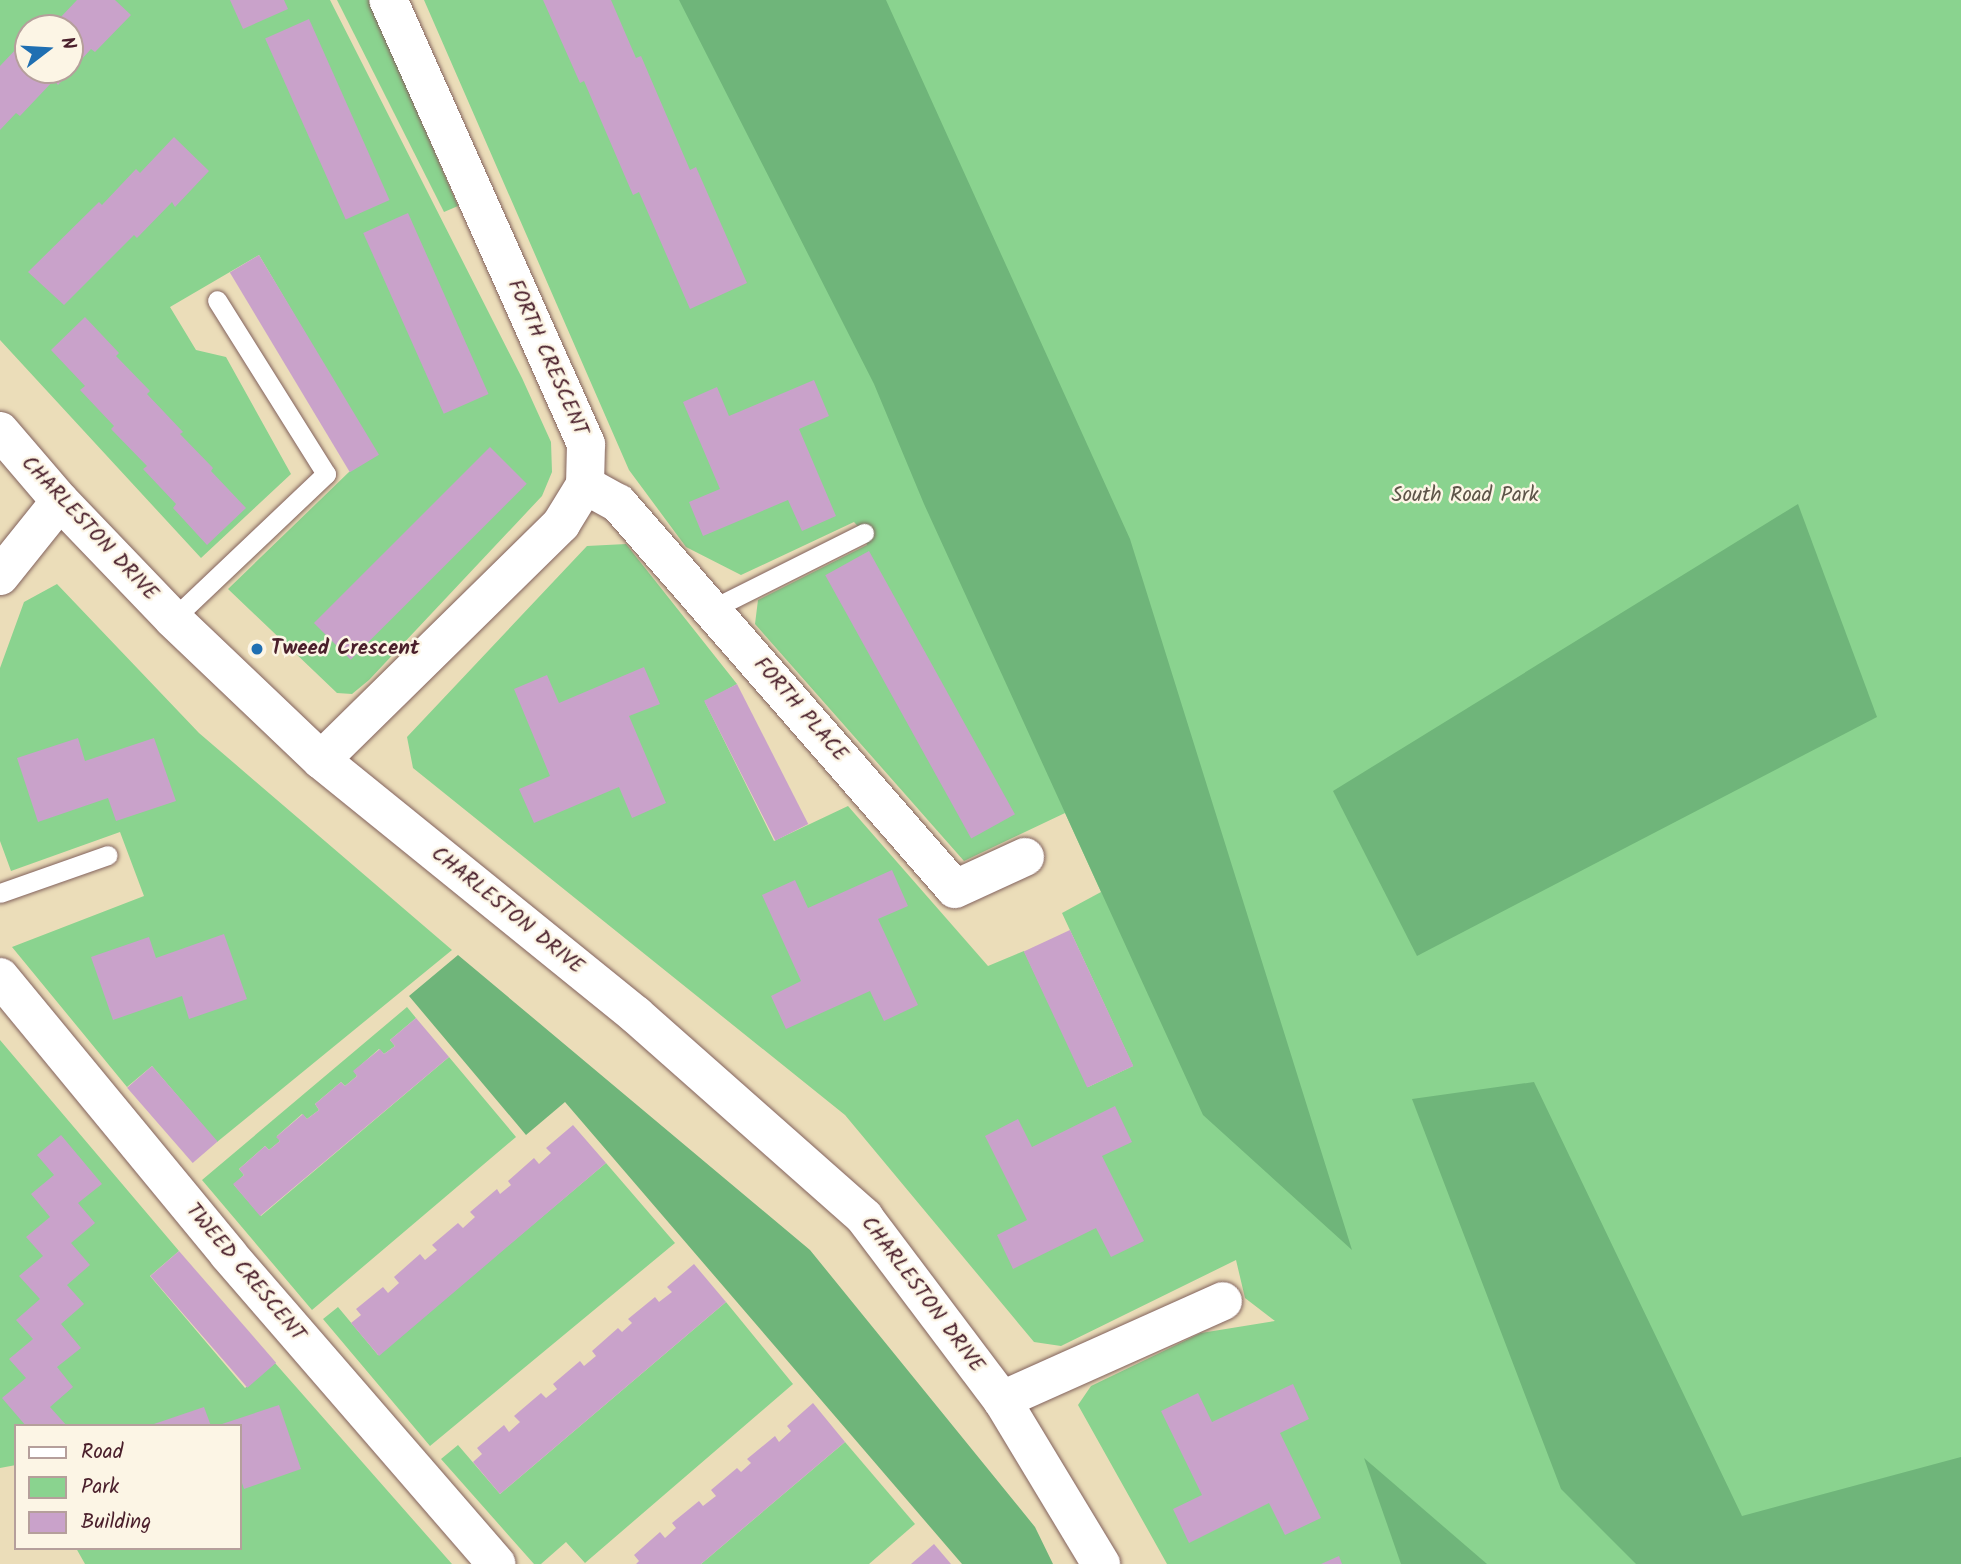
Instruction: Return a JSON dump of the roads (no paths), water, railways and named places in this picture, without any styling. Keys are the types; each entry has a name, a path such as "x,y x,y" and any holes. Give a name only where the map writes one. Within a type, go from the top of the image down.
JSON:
{"street":[{"name":"FORTH CRESCENT","path":"388,0 586,444 585,485"},
{"name":"CHARLESTON DRIVE","path":"0,431 60,501 173,620 321,760 636,1015 864,1217 1002,1400 1101,1564"},
{"name":"FORTH PLACE","path":"585,485 618,503 955,889 1025,857"},
{"path":"321,760 561,524 585,485"},
{"path":"0,576 60,501"},
{"name":"TWEED CRESCENT","path":"0,977 228,1254 497,1564"},
{"path":"1002,1400 1223,1301"}],"lane":[{"path":"173,620 326,474 217,300"},
{"path":"712,609 864,533"},
{"path":"0,893 108,855"}],"place":[{"name":"Tweed Crescent","path":"257,649"}],"park label":[{"name":"South Road Park","path":"1465,496"}]}
